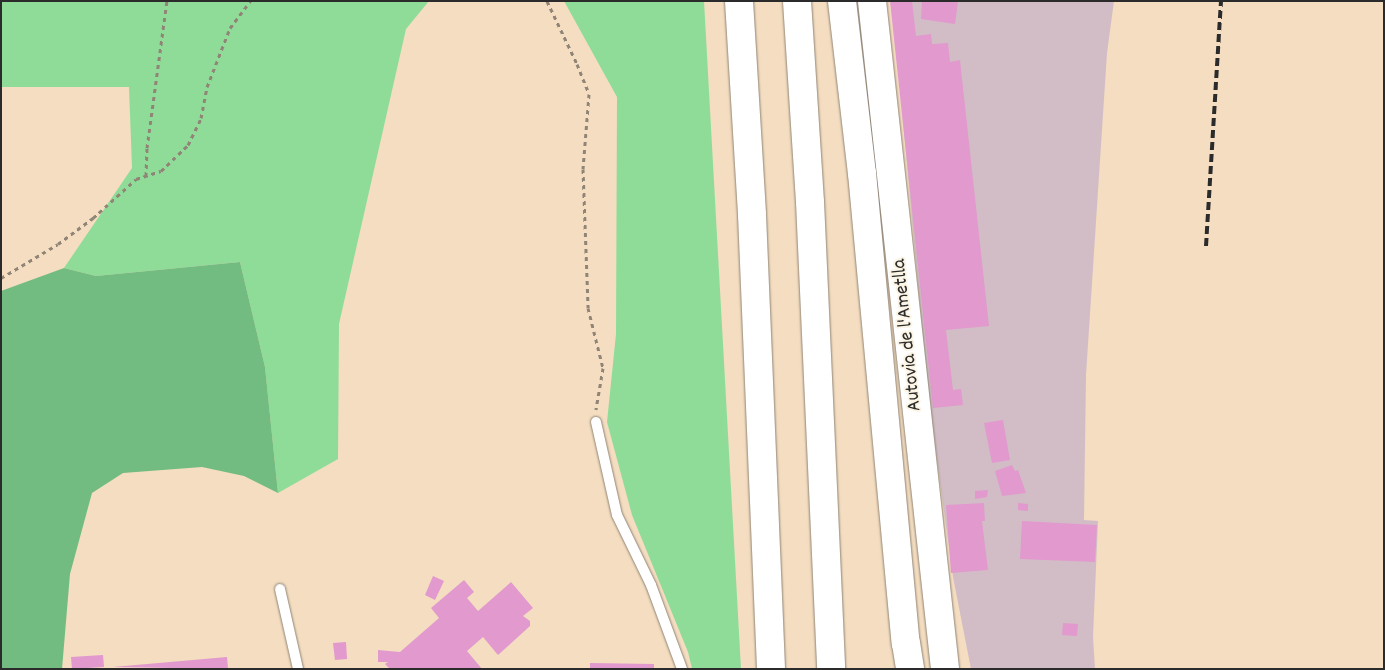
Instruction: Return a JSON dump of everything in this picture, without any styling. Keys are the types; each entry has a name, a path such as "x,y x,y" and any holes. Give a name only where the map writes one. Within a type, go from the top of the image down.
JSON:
{"highway":[{"path":"739,1 752,225 771,669"},
{"path":"797,1 810,212 831,669"},
{"name":"Autovia de l'Ametlla","path":"842,1 862,173 907,660"},
{"name":"Autovia de l'Ametlla","path":"872,1 945,669"}],"lane":[{"path":"596,422 617,516 651,585 682,669"},
{"path":"280,590 298,669"}],"path":[{"path":"146,176 147,148 167,1"},
{"path":"1,278 58,244 93,218 136,179 161,171 188,145 201,118 206,87 230,28 250,1"},
{"path":"547,1 589,94 584,169 588,308 602,368 596,403 596,422"}],"shaded area":[{"path":"892,1 1114,1 1107,53 1086,375 1084,520 1098,521 1093,637 1095,669 971,669 953,577 928,394"}],"green space":[{"path":"1,1 429,1 406,29 339,324 338,459 278,493 265,367 240,262 96,276 64,268 132,168 129,87 1,87"},
{"path":"564,1 704,1 741,669 692,669 688,652 632,515 607,422 616,334 617,97"},
{"path":"240,262 265,367 278,493 244,476 202,467 123,473 92,493 70,574 62,669 1,669 1,291 64,268 96,276"}],"building":[{"path":"890,1 912,1 916,36 931,34 932,44 948,43 950,62 960,60 989,326 946,330 953,390 961,389 963,405 933,408"},
{"path":"922,1 958,1 955,24 921,19"},
{"path":"1003,420 1010,460 992,463 984,423"},
{"path":"1012,465 1015,471 1018,470 1026,493 1002,496 995,471"},
{"path":"988,490 987,497 975,499 975,491"},
{"path":"984,503 985,521 982,521 988,570 951,573 946,505"},
{"path":"1018,503 1028,504 1028,511 1018,510"},
{"path":"1022,521 1097,525 1095,562 1020,559"},
{"path":"433,576 444,581 435,600 425,595"},
{"path":"464,580 474,592 467,598 478,611 511,582 533,608 523,616 530,621 530,626 498,655 483,637 467,651 482,669 390,669 385,664 388,662 378,662 378,650 400,652 439,618 431,608"},
{"path":"1063,623 1078,624 1077,636 1062,635"},
{"path":"346,642 347,659 335,660 333,643"},
{"path":"103,655 104,667 72,669 71,657"},
{"path":"227,657 228,669 113,667"},
{"path":"590,663 654,664 654,669 590,669"}],"railway":[{"path":"1206,246 1221,1"}]}
